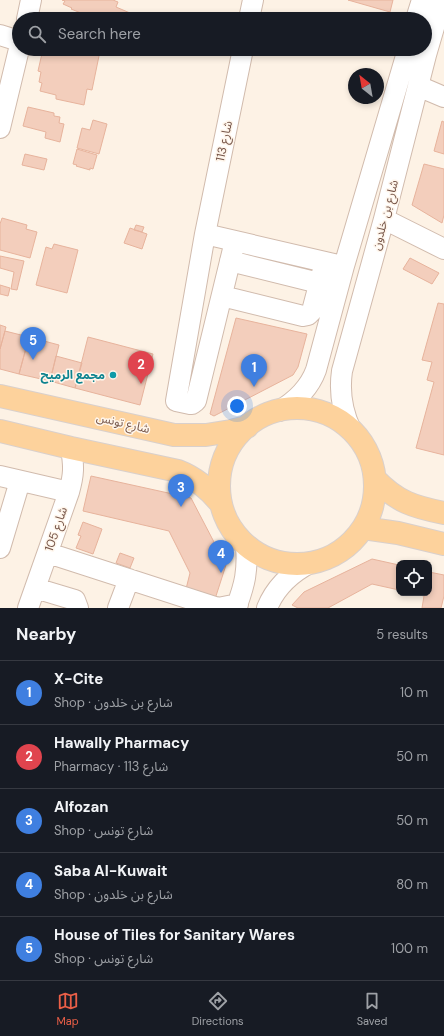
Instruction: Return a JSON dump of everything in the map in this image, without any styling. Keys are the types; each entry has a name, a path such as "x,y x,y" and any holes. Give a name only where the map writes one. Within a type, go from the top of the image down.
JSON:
{"main road":[{"name":"شارع تونس","path":"0,396 174,435 192,436 220,434 246,427"},
{"path":"294,409 310,410 325,414 338,420 351,430 368,453 375,479 373,504 369,516 363,528 352,541 339,552 324,559 310,563 295,564 266,558 253,551 246,545 233,531 226,518 221,504 219,490 223,462 236,437 246,427 262,417 279,411 294,409"},
{"path":"124,459 144,459 154,454 158,448 158,439 152,430"},
{"path":"0,431 178,471 198,481 208,489 221,504"},
{"path":"375,479 389,492 409,504 418,508 444,513"},
{"path":"363,528 398,533 444,544"}],"street":[{"path":"29,12 32,0"},
{"path":"251,12 253,0"},
{"path":"418,12 422,0"},
{"name":"شارع بن خلدون","path":"432,34 442,0"},
{"path":"0,35 12,39"},
{"path":"0,128 18,56"},
{"name":"شارع 113","path":"222,296 196,401 190,404 176,401 205,234 242,56"},
{"name":"شارع بن خلدون","path":"279,411 305,390 316,370 334,264 406,56"},
{"name":"شارع بن خلدون","path":"351,430 345,416 342,401 342,371 384,219 426,56"},
{"path":"418,86 444,97"},
{"path":"384,219 444,249"},
{"path":"205,234 334,264 319,283 312,311 305,316 222,296 235,241"},
{"path":"230,261 319,283"},
{"name":"شارع 105","path":"28,608 74,475 71,448"},
{"path":"0,476 69,492"},
{"path":"0,548 20,481"},
{"path":"48,553 218,608 237,606 246,575 246,545"},
{"path":"267,608 282,584 294,573 310,563"},
{"path":"118,608 129,579"},
{"path":"36,588 75,600 78,608"}],"building":[{"path":"62,0 113,0 118,2 116,7 128,12 78,12 63,4 65,1"},
{"path":"348,0 393,0 390,12"},
{"path":"41,56 99,56 92,90 87,89 84,105 56,99 56,95 40,91 42,83 39,82 41,72 38,71"},
{"path":"28,107 54,113 54,116 60,117 59,123 64,124 60,142 45,138 46,132 23,126"},
{"path":"93,120 107,124 99,154 77,148 82,128 90,130"},
{"path":"442,121 444,122 444,154 434,151"},
{"path":"77,149 97,155 93,169 90,168 90,170 73,164"},
{"path":"25,154 47,159 44,170 22,165"},
{"path":"424,164 444,169 444,215 442,223 412,205"},
{"path":"2,218 27,225 26,229 37,232 30,258 0,250 0,224"},
{"path":"136,225 144,227 142,232 134,230"},
{"path":"130,228 147,234 142,249 124,243"},
{"path":"54,244 78,250 67,293 36,285 46,247 52,249"},
{"path":"0,256 24,261 17,290 11,289 14,272 0,268"},
{"path":"410,258 439,273 432,284 403,269"},
{"path":"0,285 10,288 8,296 0,294"},
{"path":"438,303 444,304 444,455 416,448 434,382 427,380 432,362 422,360"},
{"path":"236,318 307,334 298,367 293,375 214,416 210,414"},
{"path":"0,325 6,327 0,349"},
{"path":"5,331 29,337 19,374 0,369 0,349"},
{"path":"29,337 59,345 50,381 19,374"},
{"name":"مجمع الرميح","path":"88,337 153,354 140,405 75,388"},
{"path":"56,356 82,363 75,388 50,381"},
{"path":"91,476 191,498 226,565 215,599 186,589 190,573 169,531 83,511"},
{"path":"83,522 102,529 93,554 76,548 81,536 78,535"},
{"path":"120,553 134,558 130,568 116,563"},
{"path":"372,559 396,564 396,589 372,584 328,608 298,608 292,605 304,592"},
{"path":"432,573 444,575 444,596 441,608 422,608 424,596 432,596"}],"place":[{"name":"House of Tiles for Sanitary Wares","path":"33,360"},
{"name":"مجمع الرميح","path":"113,375"},
{"name":"Hawally Pharmacy","path":"141,384"},
{"name":"X-Cite","path":"254,387"},
{"name":"Alfozan","path":"181,507"},
{"name":"Saba Al-Kuwait","path":"221,573"}]}
